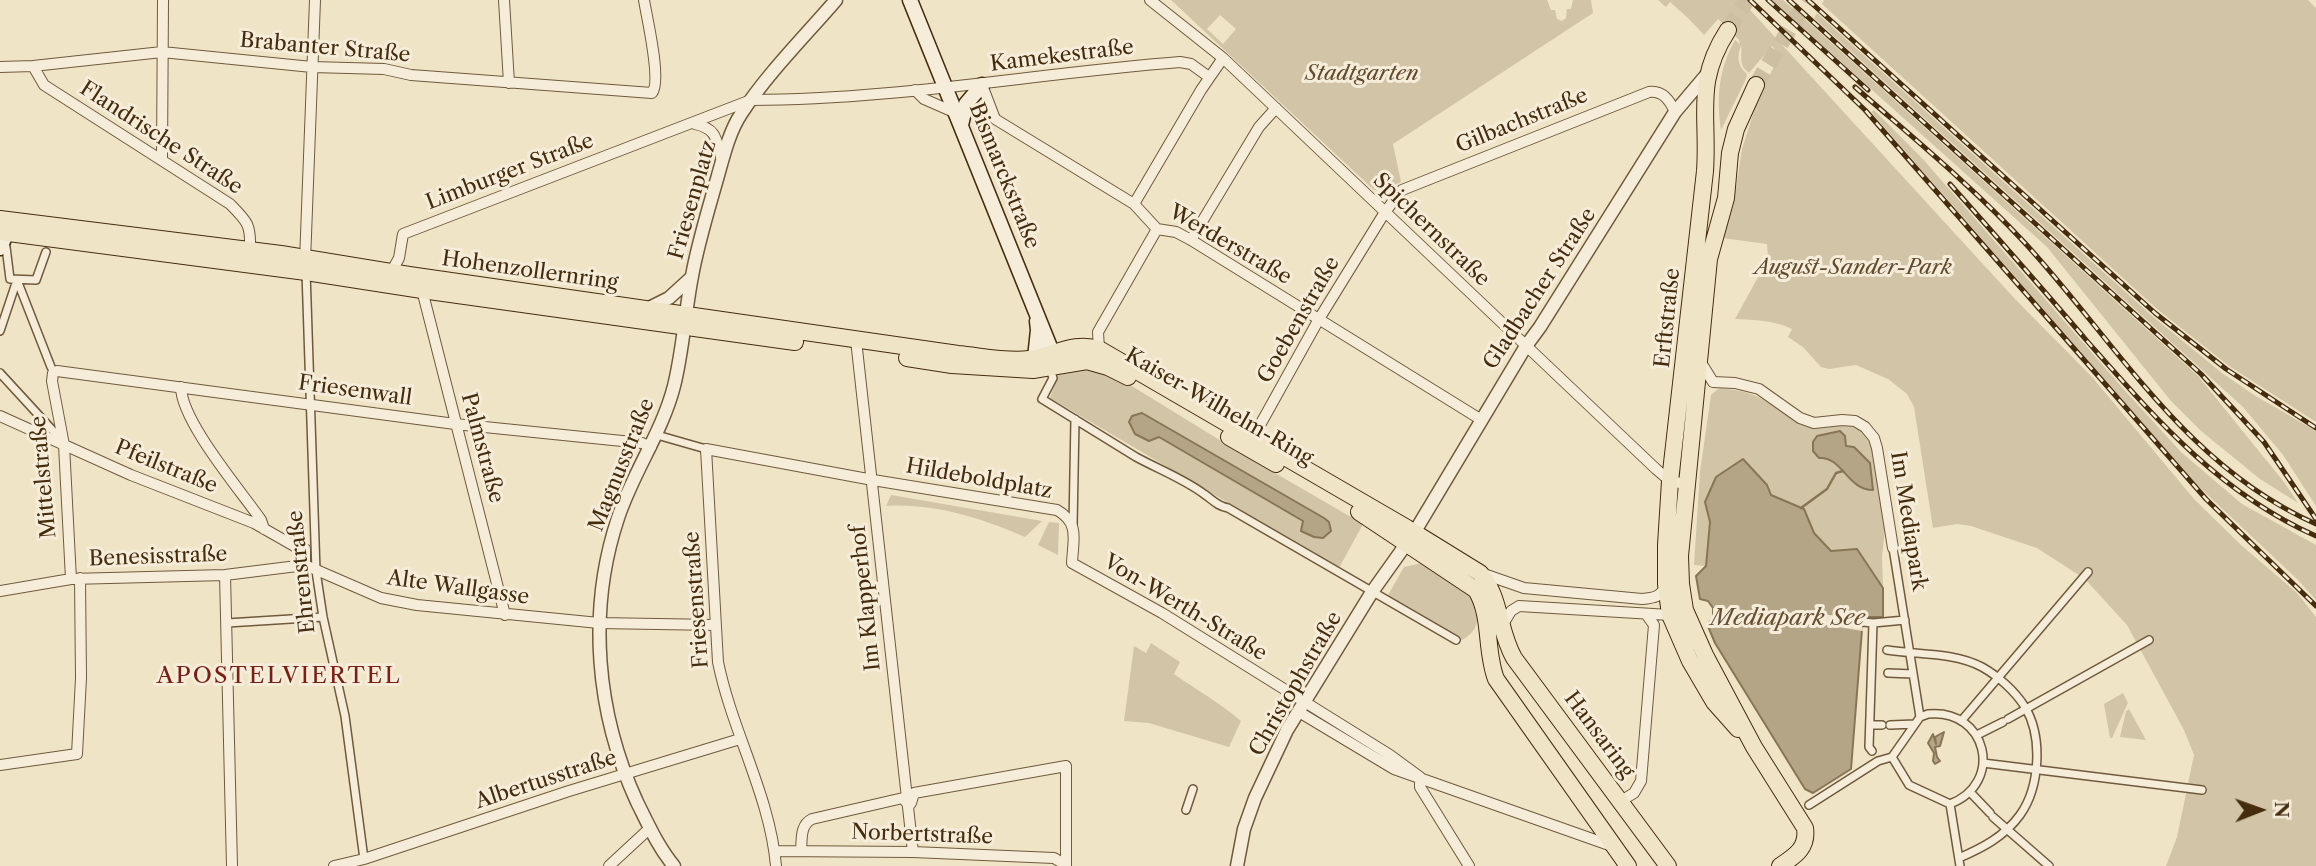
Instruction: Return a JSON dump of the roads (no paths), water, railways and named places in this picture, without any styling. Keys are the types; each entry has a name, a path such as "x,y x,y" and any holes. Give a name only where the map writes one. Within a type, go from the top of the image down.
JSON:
{"main road":[{"name":"Bismarckstraße","path":"910,0 1034,306"},
{"name":"Erftstraße","path":"1678,612 1681,584 1678,482 1707,143 1703,101 1715,54 1728,30"},
{"path":"958,120 966,104 982,85"},
{"name":"Erftstraße","path":"1678,612 1666,584 1666,545 1695,404 1709,259 1726,198 1730,153 1744,108 1756,85"},
{"name":"Hohenzollernring","path":"2,236 250,250 368,281 422,290 685,321 857,346 952,365 1033,370 1058,358"},
{"name":"Hohenzollernring","path":"2,236 392,272 646,310 685,321"},
{"path":"1034,306 1038,330 1035,358"},
{"path":"1034,306 1058,358"},
{"name":"Hohenzollernring","path":"857,346 1027,360 1058,358"},
{"name":"Kaiser-Wilhelm-Ring","path":"1058,358 1086,347 1099,349 1369,517 1479,573 1489,583 1495,597 1494,628"},
{"name":"Kaiser-Wilhelm-Ring","path":"1058,358 1108,366 1250,443"},
{"name":"Kaiser-Wilhelm-Ring","path":"1410,538 1476,590 1494,628"},
{"path":"1678,612 1754,747 1798,814 1806,834 1802,849 1780,866"},
{"path":"1494,628 1493,670 1496,679 1629,866"},
{"name":"Hansaring","path":"1494,628 1668,866"}],"street":[{"path":"162,158 163,0"},
{"path":"305,265 315,0"},
{"path":"504,0 509,83"},
{"name":"Brabanter Straße","path":"0,68 162,52 312,67 384,69 411,75 647,94 654,92 656,77 644,0"},
{"name":"Friesenplatz","path":"685,321 701,233 736,122 751,100 836,0"},
{"name":"Spichernstraße","path":"1150,0 1223,58 1525,346 1678,482"},
{"path":"1134,204 1223,58"},
{"name":"Kamekestraße","path":"751,100 805,100 982,85 1180,62 1191,64 1209,77"},
{"name":"Flandrische Straße","path":"33,66 44,85 162,158 230,204 247,220 251,231 250,250"},
{"name":"Gladbacher Straße","path":"1410,538 1525,346 1540,327 1675,112 1709,73"},
{"name":"Werderstraße","path":"982,85 995,119 1134,204 1157,229 1176,232 1191,240 1480,419"},
{"path":"915,90 924,99 958,120"},
{"name":"Gilbachstraße","path":"1385,212 1402,190 1649,92 1656,91 1666,97 1675,112"},
{"name":"Limburger Straße","path":"392,272 399,258 403,234 751,100"},
{"path":"1191,240 1259,127 1276,108"},
{"path":"694,124 709,128 713,132 722,161"},
{"name":"Goebenstraße","path":"1250,443 1319,319 1385,212"},
{"path":"1099,349 1098,332 1157,229"},
{"path":"2,236 10,279 36,280 46,252"},
{"name":"Ehrenstraße","path":"305,265 316,571 323,617 345,716 365,863"},
{"path":"368,281 388,277 392,272"},
{"path":"646,310 669,298 691,277"},
{"path":"0,331 17,280"},
{"path":"17,280 52,370"},
{"name":"Palmstraße","path":"422,290 505,615"},
{"name":"Magnusstraße","path":"674,866 649,828 626,775 606,710 600,666 599,623 606,562 614,530 625,500 654,441 675,384 685,321"},
{"name":"Im Klapperhof","path":"857,346 913,852"},
{"path":"1058,358 1053,379 1042,399 1136,457 1148,461 1205,494 1220,506 1228,508 1456,640"},
{"path":"1695,404 1713,382 1699,359"},
{"name":"Friesenwall","path":"52,370 455,424 642,443 654,441 873,480"},
{"name":"Mittelstraße","path":"0,765 77,758 81,678 75,578 64,445 52,370"},
{"path":"0,373 56,434"},
{"name":"Im Mediapark","path":"1713,382 1735,383 1759,390 1800,418 1814,423 1855,421 1865,427 1874,438 1905,620 1917,720"},
{"path":"181,387 181,394 192,420 261,520 264,529"},
{"name":"Pfeilstraße","path":"0,416 305,549"},
{"path":"1073,526 1075,419"},
{"name":"Friesenstraße","path":"706,449 718,662 724,690 765,811 776,866"},
{"name":"Hildeboldplatz","path":"873,480 1057,510 1069,519 1073,526"},
{"name":"Von-Werth-Straße","path":"1073,526 1072,564 1163,613 1302,708 1390,755 1420,777 1614,846"},
{"name":"Christophstraße","path":"1237,866 1244,829 1255,798 1287,730 1372,592 1410,538"},
{"path":"305,549 314,539"},
{"name":"Ehrenstraße","path":"305,549 305,565"},
{"path":"305,565 316,571"},
{"name":"Benesisstraße","path":"0,591 75,578 225,575 305,565"},
{"name":"Alte Wallgasse","path":"316,571 381,598 417,605 599,623 715,625"},
{"path":"1962,720 2088,572"},
{"path":"1479,573 1524,588 1642,599 1655,598 1663,592 1666,584"},
{"path":"225,575 232,866"},
{"path":"1494,628 1520,606 1647,614 1678,612"},
{"path":"1621,801 1634,793 1641,781 1654,625 1647,614"},
{"path":"227,623 323,617"},
{"name":"Im Mediapark","path":"1863,622 1873,624 1905,620"},
{"path":"1873,624 1879,650 1872,672 1869,747 1875,756"},
{"path":"1977,735 2149,640"},
{"path":"1879,650 1965,660 1997,678 2015,693 2027,709 2035,737 2037,770 2030,797 2020,815 2006,830 1959,862 1950,804"},
{"path":"1872,672 1913,674"},
{"path":"1870,725 1917,720 1937,713 1962,720 1977,735 1982,747 1983,763 1979,779 1970,792 1950,804"},
{"path":"1892,757 1917,720"},
{"name":"Albertusstraße","path":"334,866 365,863 569,791 740,739"},
{"path":"1809,805 1875,756 1892,757"},
{"path":"1892,757 1909,785 1950,804"},
{"path":"1983,763 2202,790"},
{"path":"910,806 914,793 1066,766 1066,866"},
{"path":"1420,777 1420,787 1469,866"},
{"path":"1186,810 1193,789"},
{"path":"1970,792 2006,830 2049,866"},
{"path":"801,851 803,828 807,821 903,798 910,806"},
{"path":"609,866 649,828"},
{"name":"Norbertstraße","path":"775,851 913,852 1054,858 1066,866"}],"water":[{"path":"1142,413 1324,518 1329,522 1331,531 1323,538 1301,531 1303,521 1159,437 1149,441 1135,434 1129,422 1132,416"},
{"path":"1840,431 1845,436 1846,446 1854,447 1870,463 1873,490 1857,485 1833,462 1819,458 1813,451 1813,442 1817,436"},
{"name":"Mediapark See","path":"1743,459 1767,485 1771,495 1804,509 1814,533 1831,551 1857,549 1883,588 1883,617 1863,617 1851,769 1813,793 1805,789 1715,643 1707,624 1713,618 1713,608 1708,601 1700,599 1696,576 1706,566 1710,522 1705,502 1716,477"},
{"path":"1944,732 1940,746 1935,747 1940,761 1935,764 1934,753 1928,743 1933,734 1936,744 1935,737"}],"waterway":[{"path":"1801,508 1827,489 1836,473 1843,471"}],"tunnel":[{"path":"1728,30 1747,0"},
{"path":"1756,85 1807,0"}],"railway":[{"path":"1750,0 1865,110 2206,499 2316,606"},
{"path":"1768,0 1868,90"},
{"path":"1789,0 2201,374 2264,442 2316,519"},
{"path":"1808,0 2155,313 2226,369 2316,428"},
{"path":"1855,87 2004,221 2058,281 2156,399 2191,436 2228,470 2270,499 2316,524"},
{"path":"1950,184 2113,370 2191,451 2249,498 2316,536"}],"district":[{"name":"APOSTELVIERTEL","path":"279,676"}],"park label":[{"name":"Stadtgarten","path":"1362,74"},
{"name":"August-Sander-Park","path":"1853,268"}]}
